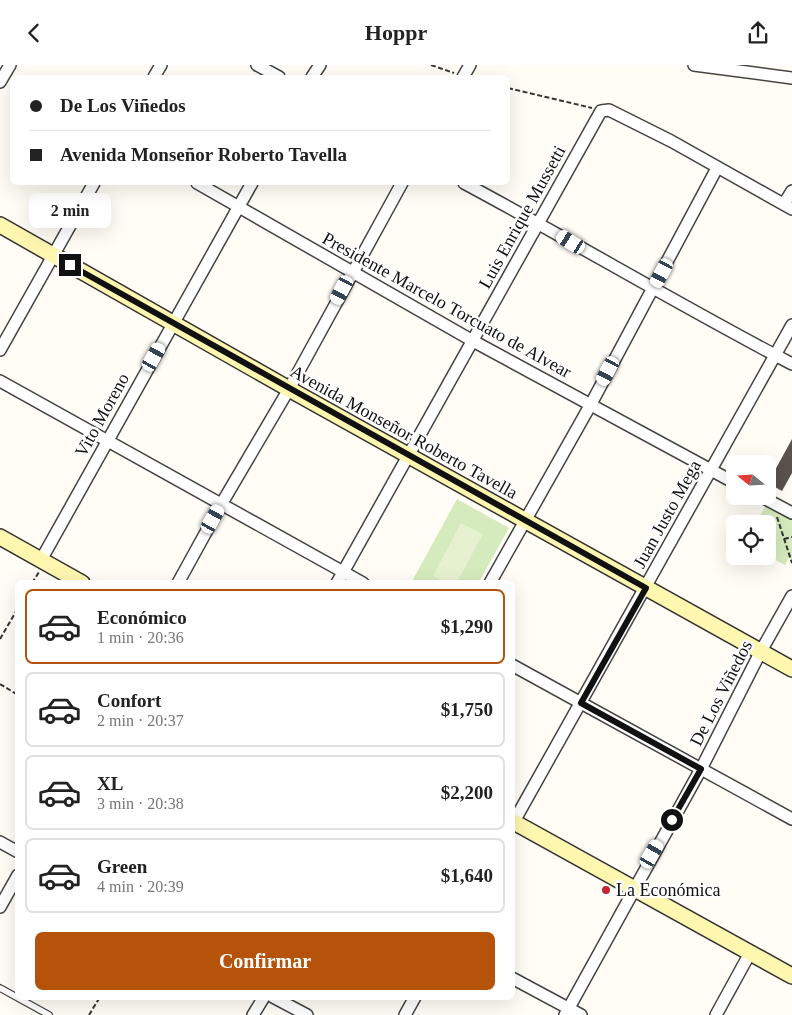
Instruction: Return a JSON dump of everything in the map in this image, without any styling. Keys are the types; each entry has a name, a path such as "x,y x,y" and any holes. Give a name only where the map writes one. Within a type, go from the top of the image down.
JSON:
{"main road":[{"name":"Avenida Monseñor Roberto Tavella","path":"0,225 173,324 792,669"},
{"path":"0,537 77,580"},
{"path":"515,824 792,976"}],"street":[{"path":"4,78 10,65"},
{"path":"257,65 275,75"},
{"path":"694,65 773,70 792,78"},
{"name":"Luis Enrique Mussetti","path":"339,580 410,456 601,111 609,110 717,168"},
{"path":"492,580 591,404 717,168 788,207 792,191"},
{"path":"0,350 93,185"},
{"name":"Presidente Marcelo Torcuato de Alvear","path":"201,185 473,341 726,478"},
{"name":"Vito Moreno","path":"41,560 251,185"},
{"path":"180,580 222,503 289,389 401,185"},
{"path":"468,185 538,223 652,290 792,364"},
{"name":"Juan Justo Mega","path":"515,819 792,325"},
{"path":"0,381 358,580"},
{"path":"776,505 792,513"},
{"name":"De Los Viñedos","path":"567,1011 701,769 761,651 792,597"},
{"path":"515,667 792,819"},
{"path":"0,842 15,850"},
{"path":"0,907 15,880"},
{"path":"716,1015 750,953"},
{"path":"515,980 567,1011 581,1015"},
{"path":"253,1015 262,1000"},
{"path":"279,1000 307,1015"},
{"path":"405,1015 413,1000"}],"lane":[{"path":"0,988 15,996"},
{"path":"22,1000 49,1015"}],"path":[{"path":"431,65 458,75"},
{"path":"510,88 596,109"},
{"path":"774,505 792,563"},
{"path":"784,539 792,537"},
{"path":"0,639 15,614"},
{"path":"0,684 15,693"},
{"path":"89,1015 98,1000"}],"green space":[{"path":"457,499 509,528 480,580 413,580"},
{"path":"766,505 792,519 792,560 789,558 785,565 776,560 776,515 761,515"},
{"path":"461,523 483,534 458,580 441,580 433,576"}],"building":[{"path":"792,439 792,473 782,491 776,488 776,468"}],"place":[{"name":"La Económica","path":"606,890"}],"route":[{"path":"70,265 646,588 581,703 701,769 672,820"}]}
